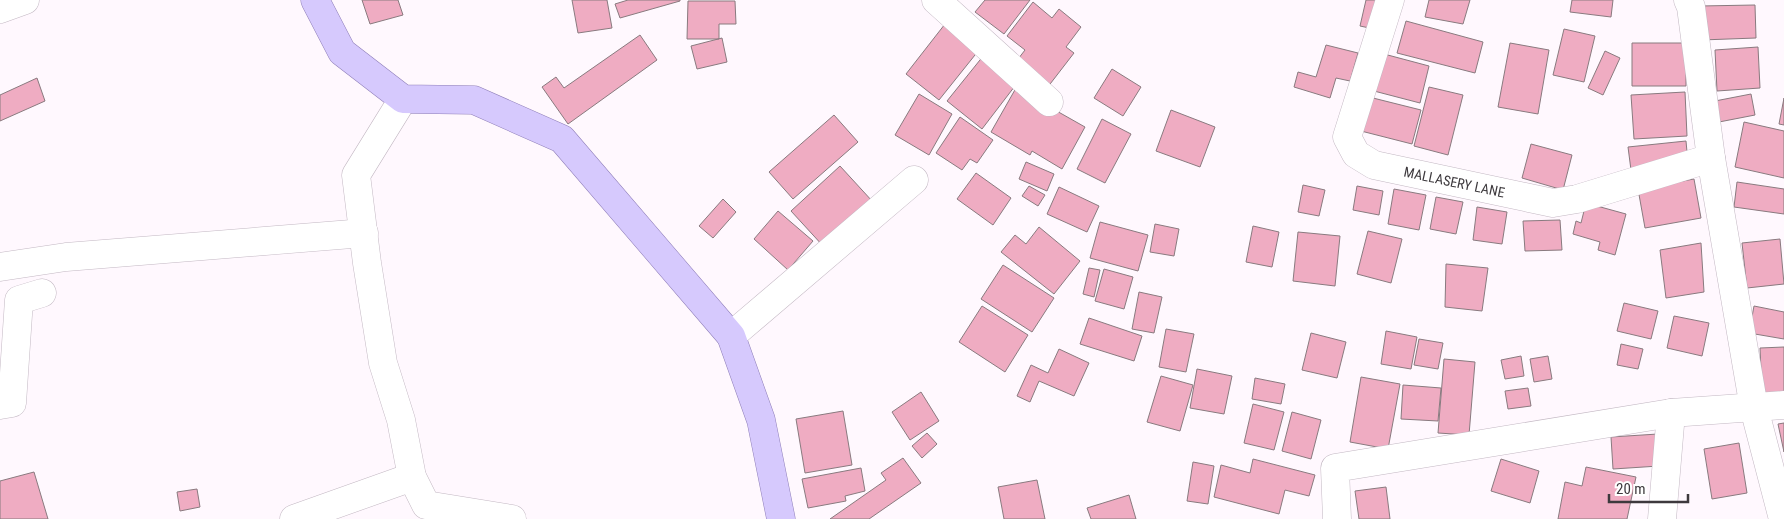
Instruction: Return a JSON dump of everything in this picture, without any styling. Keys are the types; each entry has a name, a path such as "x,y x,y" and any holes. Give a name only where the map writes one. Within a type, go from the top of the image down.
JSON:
{"main road":[{"path":"315,0 342,52 403,99 474,100 562,140 731,336 760,420 781,519"}],"street":[{"path":"0,9 25,0"},
{"path":"936,0 1049,102"},
{"name":"MALLASERY LANE","path":"1390,0 1348,137 1356,154 1374,165 1553,203 1577,199 1711,158"},
{"path":"1688,0 1691,7 1711,158 1754,408 1782,519"},
{"path":"403,99 356,175 367,263 383,363 401,420 412,477 426,505 512,519"},
{"path":"731,336 914,180"},
{"path":"0,267 66,257 364,233"},
{"path":"0,405 12,403 19,300 42,293"},
{"path":"1337,519 1335,468 1671,413 1784,405"},
{"path":"1662,519 1671,413"},
{"path":"294,519 412,477"}],"building":[{"path":"362,0 398,0 403,15 370,24"},
{"path":"572,0 607,0 612,28 578,33"},
{"path":"628,0 680,1 620,18 615,4"},
{"path":"985,0 1030,0 1004,34 975,12"},
{"path":"1366,0 1376,0 1374,29 1360,26"},
{"path":"1429,0 1470,0 1463,24 1425,17"},
{"path":"1572,0 1613,0 1611,17 1570,12"},
{"path":"688,1 735,1 736,24 719,24 719,39 687,39"},
{"path":"1033,2 1052,18 1059,9 1081,27 1066,47 1074,53 1047,88 1015,63 1025,50 1007,36"},
{"path":"1755,5 1756,38 1701,40 1700,6"},
{"path":"1406,21 1483,42 1475,73 1397,53"},
{"path":"945,24 979,50 939,100 906,74"},
{"path":"1564,29 1595,36 1584,82 1553,75"},
{"path":"640,35 657,60 568,124 542,87 556,77 564,88"},
{"path":"722,38 727,62 697,69 691,46"},
{"path":"1510,43 1549,50 1538,114 1498,107"},
{"path":"1632,43 1686,43 1686,86 1632,86"},
{"path":"1326,45 1358,53 1350,81 1336,78 1330,98 1294,87 1298,72 1316,77"},
{"path":"1758,47 1760,88 1717,91 1715,50"},
{"path":"1605,51 1620,58 1603,95 1588,88"},
{"path":"1384,54 1429,66 1420,103 1374,91"},
{"path":"984,55 1018,82 982,129 947,101"},
{"path":"1112,69 1141,87 1123,116 1094,98"},
{"path":"37,78 45,101 0,121 0,95"},
{"path":"1429,87 1463,95 1448,155 1414,146"},
{"path":"1016,88 1085,127 1062,169 1032,151 1030,155 991,132"},
{"path":"1685,92 1687,136 1634,139 1631,95"},
{"path":"919,94 952,114 929,155 895,135"},
{"path":"1751,94 1755,115 1719,122 1715,101"},
{"path":"1369,97 1421,110 1412,144 1361,131"},
{"path":"1784,98 1784,125 1779,124"},
{"path":"1171,110 1215,127 1200,167 1156,151"},
{"path":"834,115 858,142 793,199 769,172"},
{"path":"960,117 993,140 977,163 970,159 962,170 936,153"},
{"path":"1102,119 1131,134 1105,183 1077,169"},
{"path":"1744,122 1784,131 1784,178 1735,167"},
{"path":"1686,141 1688,163 1631,170 1628,147"},
{"path":"1531,144 1572,155 1563,190 1522,178"},
{"path":"1026,162 1054,174 1047,191 1019,179"},
{"path":"840,166 873,202 824,247 791,211"},
{"path":"976,173 1011,198 993,225 957,199"},
{"path":"1694,179 1701,218 1645,228 1638,189"},
{"path":"1737,182 1784,189 1784,214 1734,207"},
{"path":"1303,185 1325,190 1319,216 1298,212"},
{"path":"1029,186 1045,195 1038,206 1022,196"},
{"path":"1357,186 1383,191 1379,215 1353,210"},
{"path":"1059,187 1099,206 1087,232 1047,214"},
{"path":"1394,189 1426,195 1419,230 1388,224"},
{"path":"1436,197 1463,202 1456,234 1430,229"},
{"path":"723,199 736,212 713,238 699,226"},
{"path":"1586,203 1626,214 1615,255 1598,250 1600,242 1573,234 1576,221 1581,223"},
{"path":"1477,207 1507,212 1502,244 1473,240"},
{"path":"778,211 813,241 788,270 754,239"},
{"path":"1560,220 1562,250 1525,251 1523,221"},
{"path":"1100,222 1148,235 1138,271 1090,258"},
{"path":"1155,224 1179,229 1174,256 1150,252"},
{"path":"1253,226 1279,232 1272,267 1246,262"},
{"path":"1039,227 1080,261 1054,294 1001,252 1015,235 1026,244"},
{"path":"1368,231 1402,239 1391,283 1357,274"},
{"path":"1298,232 1340,236 1335,286 1293,281"},
{"path":"1780,239 1784,284 1747,288 1742,243"},
{"path":"1701,243 1704,292 1666,298 1660,250"},
{"path":"1446,264 1488,268 1482,311 1445,307"},
{"path":"1003,265 1054,298 1032,332 981,299"},
{"path":"1089,268 1100,270 1094,297 1083,294"},
{"path":"1104,269 1133,277 1124,309 1095,301"},
{"path":"1139,292 1162,297 1154,333 1132,329"},
{"path":"1624,303 1658,311 1651,339 1617,331"},
{"path":"982,306 1028,335 1005,372 959,342"},
{"path":"1754,306 1784,312 1784,339 1749,333"},
{"path":"1674,316 1709,323 1702,356 1667,348"},
{"path":"1089,318 1142,336 1134,361 1080,344"},
{"path":"1166,329 1194,334 1186,372 1159,367"},
{"path":"1386,331 1417,337 1411,369 1381,364"},
{"path":"1311,333 1346,342 1337,378 1302,370"},
{"path":"1419,339 1443,343 1438,369 1414,365"},
{"path":"1621,344 1643,349 1638,369 1617,365"},
{"path":"1784,347 1784,393 1762,394 1760,348"},
{"path":"1059,349 1089,363 1074,396 1039,381 1030,402 1017,396 1031,365 1048,373"},
{"path":"1521,356 1524,376 1505,379 1501,360"},
{"path":"1548,356 1552,379 1534,382 1530,359"},
{"path":"1444,359 1475,362 1469,435 1438,433"},
{"path":"1197,369 1232,376 1224,414 1190,408"},
{"path":"1161,376 1193,385 1180,431 1147,422"},
{"path":"1361,377 1400,384 1388,449 1350,442"},
{"path":"1255,378 1285,384 1281,404 1252,399"},
{"path":"1403,385 1441,388 1438,421 1401,419"},
{"path":"1528,388 1531,406 1508,409 1505,391"},
{"path":"921,392 939,421 910,440 892,412"},
{"path":"1253,404 1284,412 1274,450 1244,443"},
{"path":"843,411 852,465 805,473 796,419"},
{"path":"1292,412 1321,420 1311,459 1282,451"},
{"path":"1784,423 1784,452 1778,424"},
{"path":"927,433 937,444 922,458 912,446"},
{"path":"1658,434 1659,466 1613,469 1611,437"},
{"path":"1739,443 1747,493 1712,499 1704,449"},
{"path":"903,458 921,483 869,519 830,519 886,480 881,473"},
{"path":"1253,459 1315,475 1309,496 1285,490 1279,514 1214,497 1221,465 1250,473"},
{"path":"1501,459 1539,471 1530,503 1491,491"},
{"path":"1193,462 1214,466 1208,504 1187,501"},
{"path":"1586,467 1636,477 1627,519 1558,519 1565,482 1582,486"},
{"path":"861,468 865,491 845,496 846,501 808,508 802,479"},
{"path":"34,472 48,519 0,519 0,481"},
{"path":"1037,480 1045,519 1004,519 998,487"},
{"path":"1386,487 1390,519 1359,519 1355,491"},
{"path":"197,489 200,507 180,511 177,492"},
{"path":"1129,495 1136,519 1091,519 1087,508"}]}
